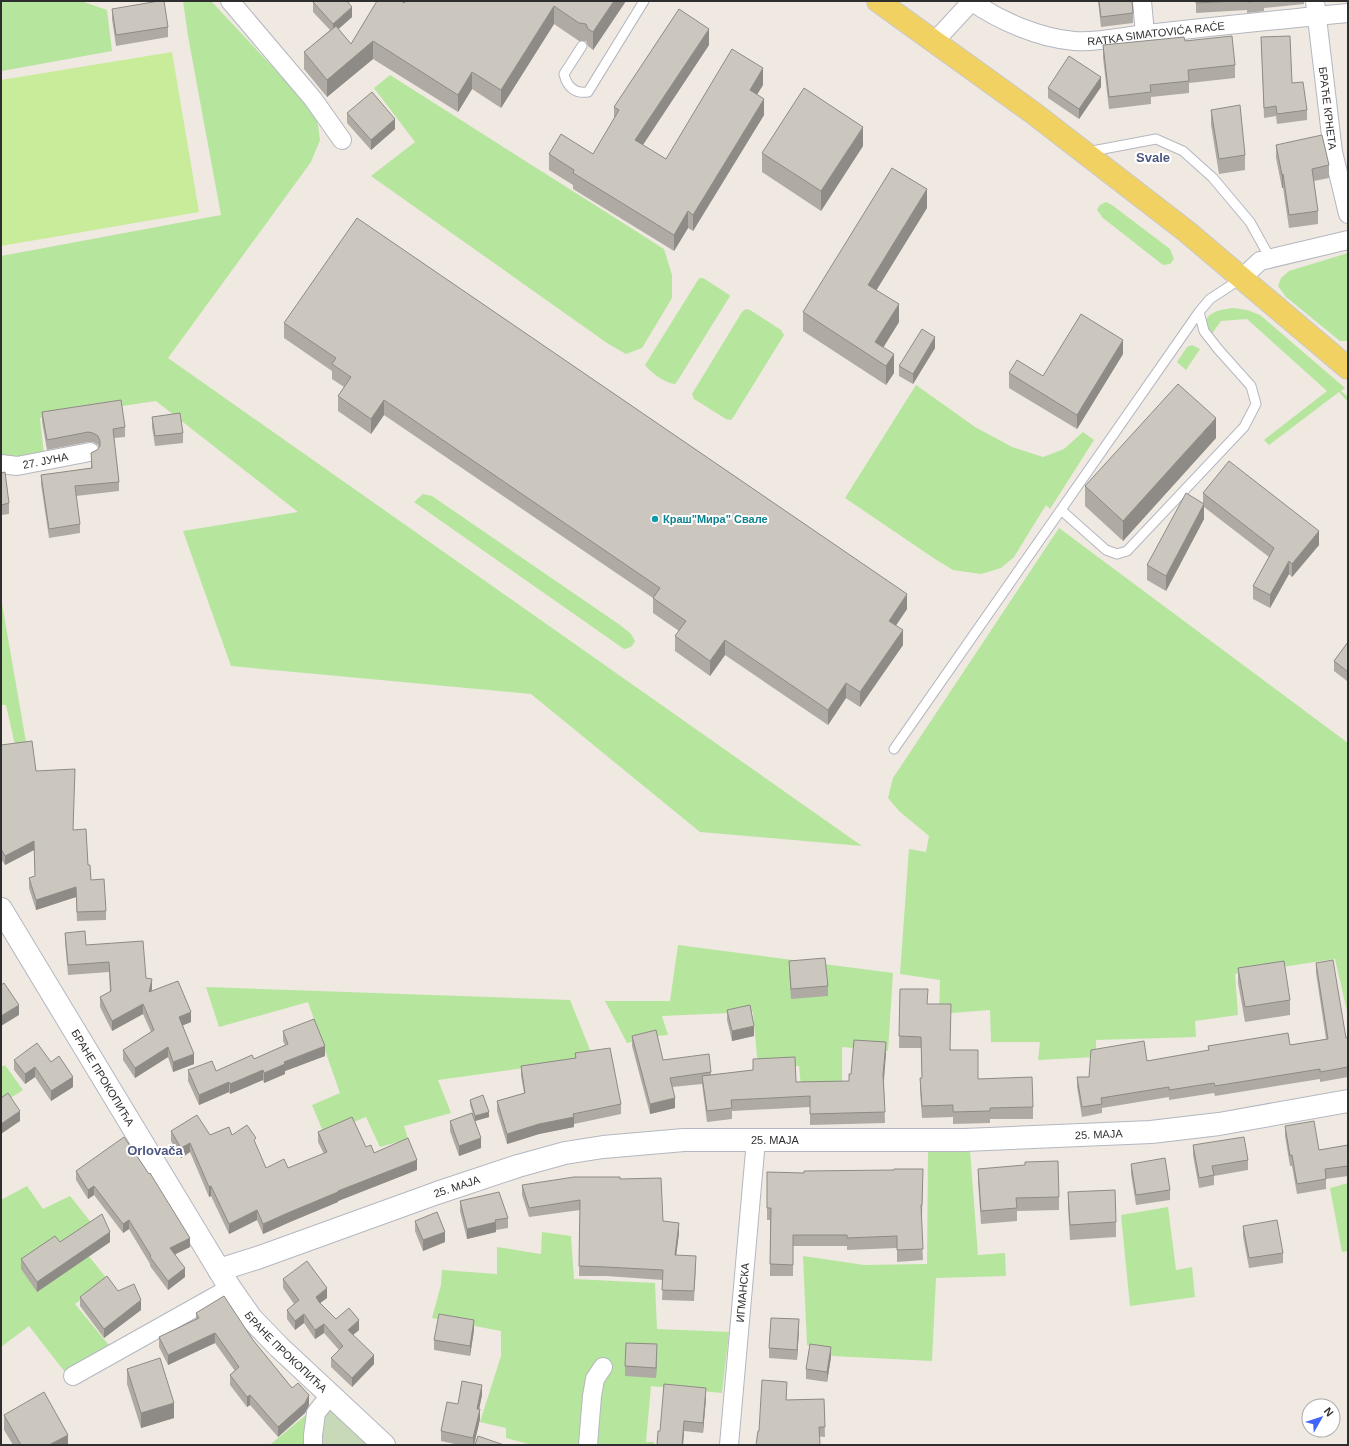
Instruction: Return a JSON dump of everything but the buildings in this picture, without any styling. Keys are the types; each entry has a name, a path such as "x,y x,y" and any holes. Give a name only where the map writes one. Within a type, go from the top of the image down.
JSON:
{"main road":[{"path":"878,1 1032,112 1186,231 1347,367"}],"street":[{"path":"230,1 313,99 342,140"},
{"path":"935,41 972,1"},
{"name":"RATKA SIMATOVIĆA RAĆE","path":"972,1 1001,20 1038,34 1074,41 1100,41 1316,8 1348,13"},
{"path":"1142,1 1145,34"},
{"name":"БРАЋЕ КРНЕТА","path":"1316,8 1333,152 1348,214"},
{"path":"1242,278 1260,261 1348,240"},
{"name":"27. ЈУНА","path":"1,464 17,466 90,452"},
{"name":"БРАНЕ ПРОКОПИЋА","path":"1,909 230,1288 251,1318 279,1347 384,1445"},
{"name":"25. МАЈА","path":"219,1270 260,1257 445,1190 518,1166 565,1153 603,1147 684,1140 965,1140 1151,1132 1219,1124 1348,1101"},
{"name":"ИГМАНСКА","path":"729,1445 756,1140"},
{"path":"73,1376 230,1288"},
{"path":"588,1445 595,1379 603,1367"},
{"name":"БРАНЕ ПРОКОПИЋА","path":"313,1445 316,1413 330,1395"}],"lane":[{"path":"582,46 564,74 570,87 575,91 584,93 588,92 644,1"},
{"path":"1085,153 1156,139 1183,151 1213,178 1250,222 1270,258"},
{"path":"894,749 1199,312 1210,299 1242,278"},
{"path":"1061,510 1106,550 1117,554 1127,551 1244,427 1256,404 1251,386 1204,331 1199,312"}],"green space":[{"path":"1,1 81,1 107,10 112,51 2,71"},
{"path":"183,1 211,1 314,111 320,140 311,162 168,358 862,846 700,832 531,694 231,666 183,531 298,512 156,401 40,418 44,455 11,459 1,457 1,256 221,215"},
{"path":"172,52 199,212 1,246 1,80"},
{"path":"390,75 664,249 672,275 672,298 642,348 626,354 607,343 371,176 415,142 374,88"},
{"path":"1106,202 1170,249 1174,259 1170,264 1163,265 1103,218 1097,210 1100,205"},
{"path":"1348,253 1348,340 1340,341 1286,297 1278,286 1281,278 1289,271"},
{"path":"700,278 703,278 730,296 678,380 675,384 667,382 658,377 645,365"},
{"path":"1234,308 1247,310 1260,315 1345,388 1341,391 1348,397 1348,402 1339,392 1269,445 1264,440 1327,391 1247,319 1221,321 1211,335 1202,325 1211,314"},
{"path":"746,309 750,310 781,330 784,335 731,420 726,419 694,399 692,394 742,312"},
{"path":"1192,345 1200,349 1186,370 1177,362 1187,347"},
{"path":"916,385 975,427 1012,447 1043,457 1064,449 1083,432 1094,440 1050,509 1046,505 1014,557 1001,568 981,574 953,570 845,498"},
{"path":"423,494 432,496 620,625 631,634 635,641 633,645 624,649 414,502"},
{"path":"1059,528 1348,743 1348,1011 1335,959 1235,974 1238,1015 1195,1021 1196,1037 1096,1040 1096,1057 1038,1060 1040,1042 991,1042 990,1010 939,1014 940,980 900,974 909,849 926,852 929,836 899,811 888,798 893,778"},
{"path":"1,598 26,742 15,745 6,705 1,705"},
{"path":"678,945 893,973 888,1051 842,1047 842,1089 801,1087 799,1066 758,1067 753,1012 662,1016 668,1035 656,1036 627,1043 605,1001 670,1001"},
{"path":"206,987 570,1000 592,1055 553,1064 438,1080 451,1113 404,1126 408,1139 380,1147 366,1117 324,1134 312,1105 340,1093 308,1002 219,1027"},
{"path":"5,1065 23,1090 1,1104 1,1067"},
{"path":"928,1149 970,1150 978,1255 1005,1253 1006,1276 936,1278 932,1361 833,1356 807,1345 803,1256 864,1265 927,1264"},
{"path":"1348,1183 1348,1251 1342,1252 1330,1188"},
{"path":"27,1186 43,1209 70,1196 94,1226 75,1239 108,1280 75,1304 117,1355 68,1376 29,1326 1,1347 1,1200"},
{"path":"1168,1207 1176,1270 1192,1267 1195,1297 1130,1306 1121,1215"},
{"path":"542,1232 571,1236 574,1279 655,1283 657,1329 729,1332 722,1393 651,1386 646,1442 654,1442 654,1445 532,1445 506,1438 506,1428 480,1422 501,1356 501,1331 432,1318 441,1285 442,1270 497,1274 497,1247 541,1254"},
{"path":"322,1401 369,1445 307,1445"},
{"path":"313,1409 307,1445 271,1445 271,1444"}],"place":[{"name":"Краш\"Мира\" Свале","path":"655,519"}],"district":[{"name":"Svale","path":"1153,157"},
{"name":"Orlovača","path":"155,1150"}]}
